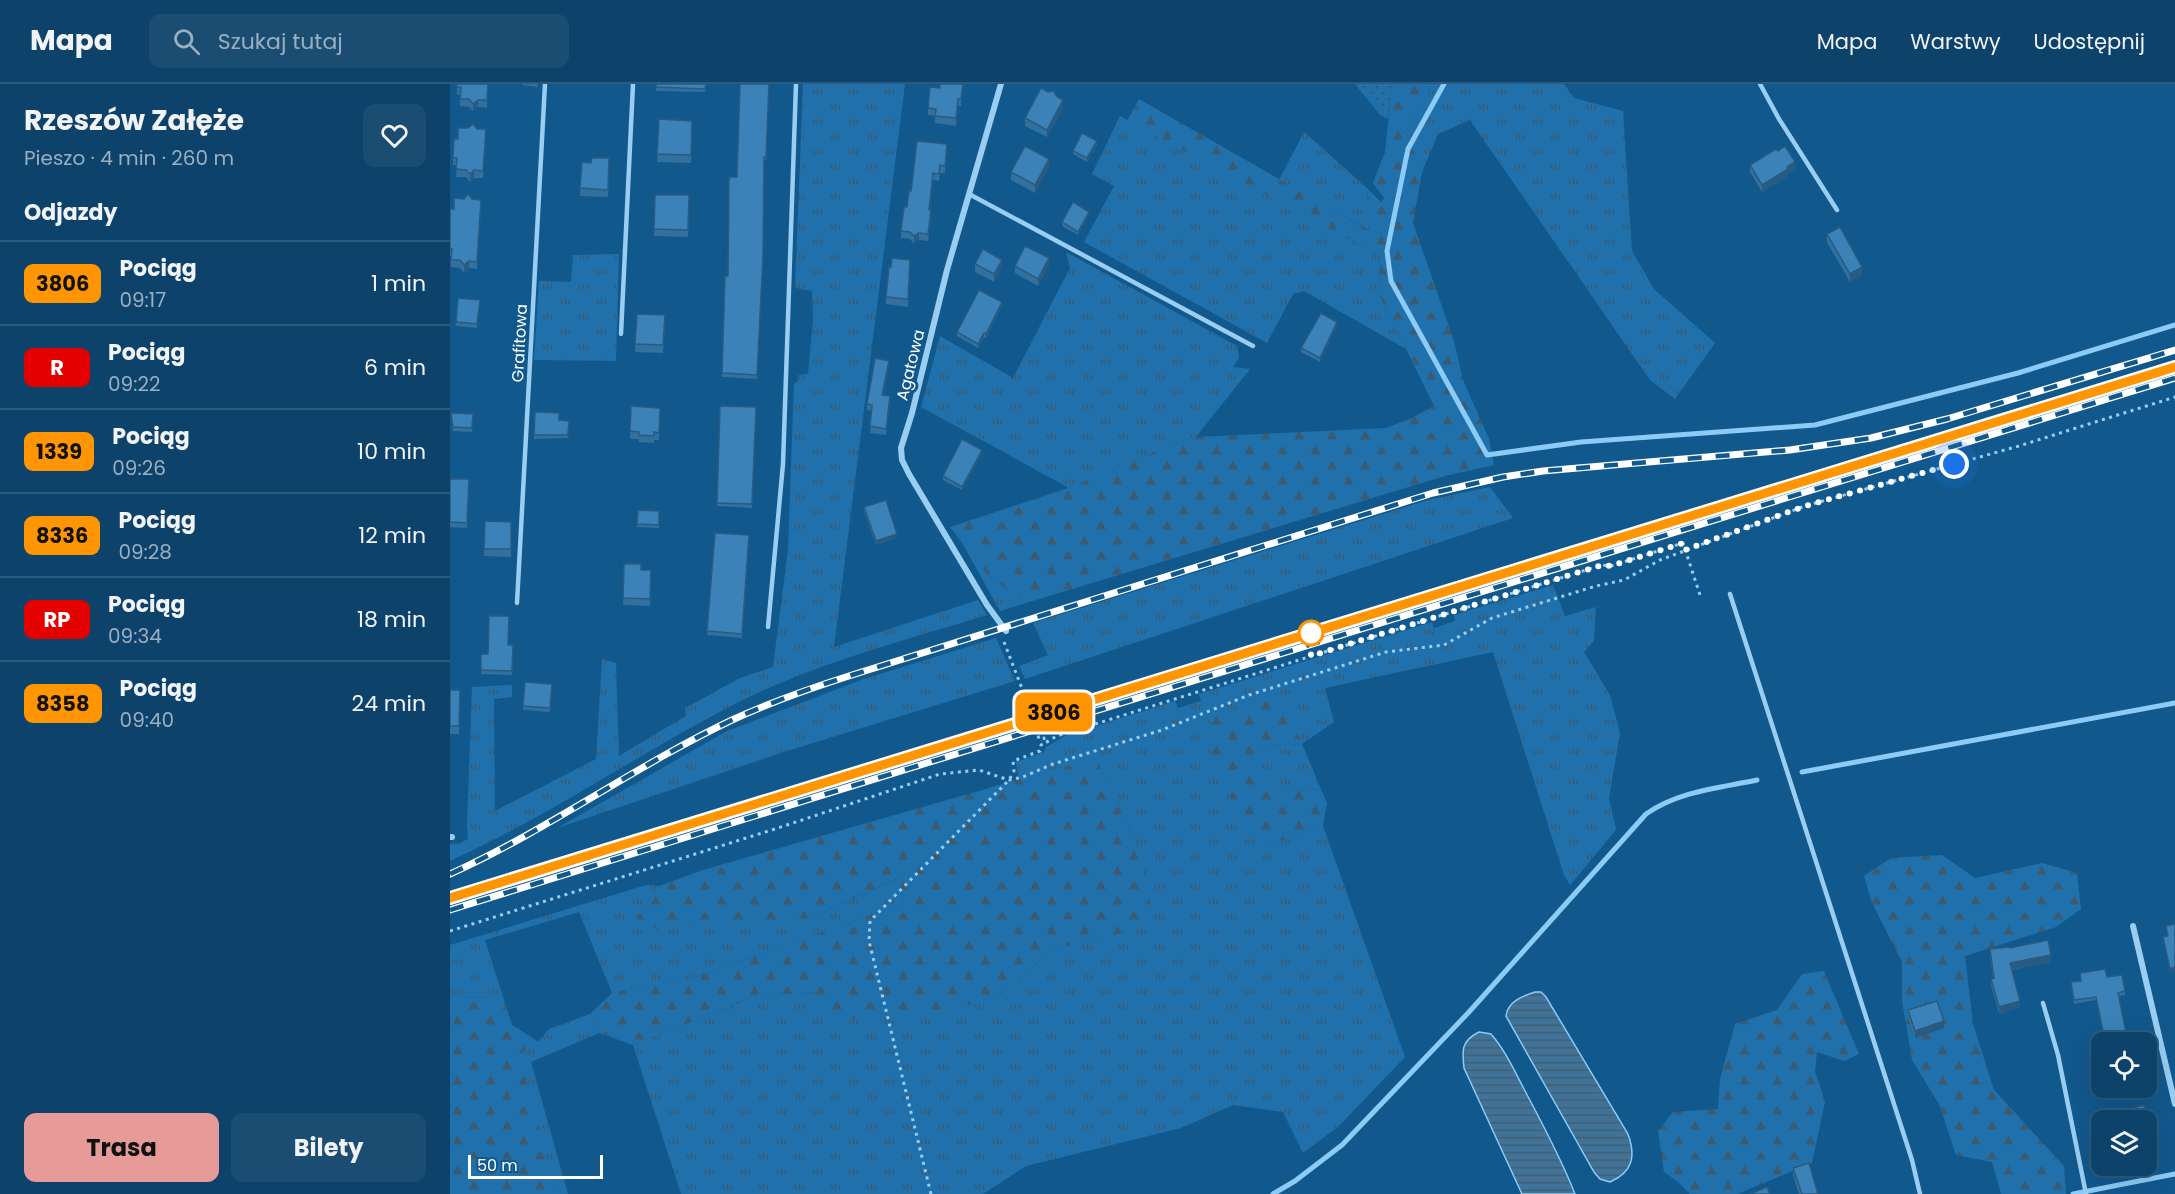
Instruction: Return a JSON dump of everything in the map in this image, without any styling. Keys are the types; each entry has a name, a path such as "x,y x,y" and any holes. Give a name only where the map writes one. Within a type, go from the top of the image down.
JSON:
{"street":[{"name":"Agatowa","path":"1001,84 947,270 912,414 901,448 902,460 987,605 1006,631"},
{"path":"2133,926 2175,1104"}],"lane":[{"name":"Grafitowa","path":"517,603 545,84"},
{"path":"621,334 633,84"},
{"path":"768,627 783,464 796,84"},
{"path":"1760,84 1779,119 1837,210"},
{"path":"969,194 1253,346"},
{"path":"1730,594 1920,1194"},
{"path":"2043,1003 2058,1055 2086,1194"}],"path":[{"path":"450,931 778,828 939,774 979,770 1009,780 1162,730 1248,695 1386,652 1443,645 1492,618 1623,580 1659,560 1805,506 2019,446 2175,397"},
{"path":"931,1194 869,941 870,921 1009,780 1014,771 1013,761 1040,750 1041,744 1057,736 1602,565 1611,566 1683,543 1701,598"},
{"path":"1006,631 1001,636 1028,704"},
{"path":"1045,743 1044,738 1039,739 1031,709 1025,711 1023,705 1037,701 1046,703 1078,693"}],"green space":[{"path":"803,84 905,84 834,647 978,600 987,615 856,655 760,692 694,726 556,806 450,861 450,844 468,839 472,687 512,685 512,697 494,699 495,811 596,759 602,659 616,663 619,756 686,716 685,708 740,678 773,667 788,549 794,384 798,381 798,375 808,374 813,320 812,291 795,288"},
{"path":"1355,84 1392,84 1388,119 1381,116"},
{"path":"1392,84 1433,84 1405,132 1422,172 1413,223 1454,341 1463,380 1489,439 1494,465 1445,476 1026,603 987,574 950,527 1068,488 1196,437 1386,428 1434,406 1379,294 1380,255 1127,121 1139,99 1368,230 1367,188 1381,202 1384,198 1373,183 1385,152"},
{"path":"1433,84 1564,84 1574,98 1623,111 1632,251 1654,289 1715,343 1675,399 1650,380 1470,120 1438,134 1422,172 1405,132"},
{"path":"1120,116 1380,255 1379,294 1406,349 1304,291 1293,294 1267,343 1084,242 1114,186 1092,174"},
{"path":"1304,132 1367,188 1369,230 1279,180"},
{"path":"1066,252 1237,346 1239,358 1233,367 1250,369 1196,437 1069,488 921,407 940,336 1013,378 1070,268"},
{"path":"619,254 616,361 534,360 539,281 571,282 573,255"},
{"path":"1490,487 1513,518 1025,679 1019,666 1048,655 1033,623 1428,500"},
{"path":"960,539 987,574 1026,603 1000,611"},
{"path":"1553,585 1565,616 1596,607 1594,641 1584,652 1610,695 1620,733 1609,798 1616,830 1570,885 1564,875 1493,652 1325,688 1334,722 1302,744 1210,718 1266,845 1323,826 1405,1057 1339,1126 1303,1153 1283,1112 1233,1105 1181,1128 1026,1166 983,1194 681,1194 633,1045 758,995 816,992 994,999 1053,949 1126,932 1137,848 1115,791 1094,758 1019,781 1016,762 1044,752 1046,747 1065,736 1175,701 1178,708 1201,701 1199,694 1432,622 1434,628 1455,621 1454,615"},
{"path":"996,638 1015,681 787,751 557,828 727,731 864,679"},
{"path":"1279,698 1302,744 1267,746 1250,755 1260,774 1285,791 1321,789 1327,803 1323,826 1266,845 1246,832 1212,758 1210,718"},
{"path":"1302,744 1321,789 1285,791 1259,774 1250,755 1267,746"},
{"path":"1094,758 1115,791 1137,848 1151,906 1126,932 1053,949 994,999 901,1020 837,1019 816,992 758,995 633,1045 599,1033 590,1014 612,993 693,978 903,904 898,878 811,918 657,930 636,918 659,886 703,870"},
{"path":"1942,855 1975,878 2042,863 2077,873 2081,909 2056,927 1965,956 1973,1024 1994,1090 2064,1166 2066,1194 2001,1194 1992,1162 1956,1155 1939,1104 1912,1060 1902,1001 1902,962 1872,903 1864,876 1891,858"},
{"path":"899,878 903,904 693,978 612,993 579,912 485,940 503,997 450,998 450,945 646,885 659,886 636,918 811,918"},
{"path":"1824,971 1859,1054 1844,1061 1817,1052 1815,1071 1825,1102 1812,1163 1737,1194 1690,1194 1664,1172 1658,1131 1673,1112 1718,1109 1720,1079 1735,1024 1777,1010 1802,974"},
{"path":"503,997 512,1025 539,1042 520,1054 556,1194 450,1194 450,998"},
{"path":"590,1014 599,1033 531,1062 568,1194 556,1194 519,1054 538,1042 549,1029"}],"shaded area":[{"path":"1535,992 1541,992 1546,997 1628,1134 1632,1149 1631,1162 1624,1173 1610,1182 1600,1179 1594,1172 1506,1016 1513,1003"},
{"path":"1479,1032 1491,1034 1505,1053 1564,1167 1575,1194 1522,1194 1464,1068 1464,1047 1473,1035"}],"building":[{"path":"457,84 488,84 487,100 478,100 473,104 469,99 460,99 461,87 457,87"},
{"path":"656,84 706,84 705,89 656,87"},
{"path":"740,84 769,84 766,157 764,157 763,256 757,375 722,373 725,276 728,276 729,177 737,177"},
{"path":"940,84 963,84 961,99 958,99 956,118 935,116 936,109 928,108 930,87 940,88"},
{"path":"1041,88 1048,92 1054,91 1056,96 1063,100 1047,130 1025,118"},
{"path":"659,119 692,121 691,155 657,154"},
{"path":"473,124 477,129 486,129 483,171 474,170 470,174 466,170 456,169 457,158 453,158 454,139 458,139 458,128 468,128"},
{"path":"1082,133 1097,141 1087,158 1073,151"},
{"path":"917,141 947,144 945,166 940,165 939,174 933,173 928,234 919,233 914,236 910,232 901,231 904,207 907,207 909,190 911,191"},
{"path":"1025,146 1049,159 1035,185 1011,172"},
{"path":"1785,146 1795,162 1762,185 1750,165"},
{"path":"592,158 609,158 608,190 580,188 582,162 591,163"},
{"path":"468,194 472,199 481,200 477,262 469,261 464,265 460,260 451,260 450,209 454,209 454,198 464,199"},
{"path":"655,195 689,195 688,230 654,229"},
{"path":"1073,202 1089,212 1078,232 1062,222"},
{"path":"1840,227 1862,267 1850,274 1827,234"},
{"path":"1025,246 1049,258 1038,279 1015,266"},
{"path":"983,249 1002,260 994,274 975,264"},
{"path":"892,258 910,260 908,299 886,297"},
{"path":"979,290 1002,302 986,334 984,333 978,344 957,332"},
{"path":"458,298 480,300 477,324 456,322"},
{"path":"1321,313 1337,322 1320,358 1301,348"},
{"path":"637,314 665,315 663,345 635,344"},
{"path":"875,358 889,361 882,395 890,396 886,429 870,426 872,405 867,404"},
{"path":"631,406 660,408 659,433 654,432 654,436 639,435 639,432 630,431"},
{"path":"720,406 756,407 752,504 717,503"},
{"path":"535,412 559,413 559,420 569,421 568,435 534,435"},
{"path":"451,413 473,414 472,428 453,427"},
{"path":"962,439 982,450 962,487 943,476"},
{"path":"450,479 469,479 467,523 450,522"},
{"path":"886,500 897,534 876,541 864,507"},
{"path":"638,510 659,511 659,525 637,524"},
{"path":"485,521 511,522 511,549 484,549"},
{"path":"715,533 749,535 742,634 707,631"},
{"path":"624,564 641,564 641,570 651,570 650,599 623,598"},
{"path":"489,616 509,616 508,645 513,645 512,671 481,670 481,654 488,654"},
{"path":"525,682 552,684 550,708 523,706"},
{"path":"450,690 460,690 459,726 450,726"},
{"path":"2175,924 2175,967 2170,969 2163,937 2168,936 2166,926"},
{"path":"2048,940 2051,955 2010,963 2020,1001 1999,1007 1991,979 1994,978 1990,949 2010,948"},
{"path":"2105,969 2107,977 2122,975 2125,991 2118,993 2126,1032 2103,1032 2096,997 2074,1000 2071,982 2081,981 2080,973"},
{"path":"1937,1001 1944,1021 1915,1031 1908,1010"},
{"path":"2144,1105 2145,1110 2125,1110"},
{"path":"1809,1163 1818,1194 1802,1194 1793,1168"},
{"path":"1767,1187 1770,1194 1750,1194"}],"waterway":[{"path":"1444,84 1408,149 1387,251 1391,281 1487,455 1581,442 1815,425 2018,373 2175,325"},
{"path":"1802,772 2175,703"},
{"path":"1273,1194 1295,1181 1342,1145 1469,1012 1646,814 1686,795 1757,780"},
{"path":"2073,1194 2175,1174"}],"railway":[{"path":"450,874 522,838 696,738 776,701 852,675 1433,493 1503,477 1543,471 1790,450 1871,438 1947,419 2175,350"},
{"path":"450,898 2175,367"},
{"path":"450,910 2175,378"}],"train":[{"name":"3806","path":"450,898 2175,367"}],"route":[{"path":"1311,633 1311,656 1602,565 1611,566 1683,543 1685,550 1805,506 1954,464"}]}
